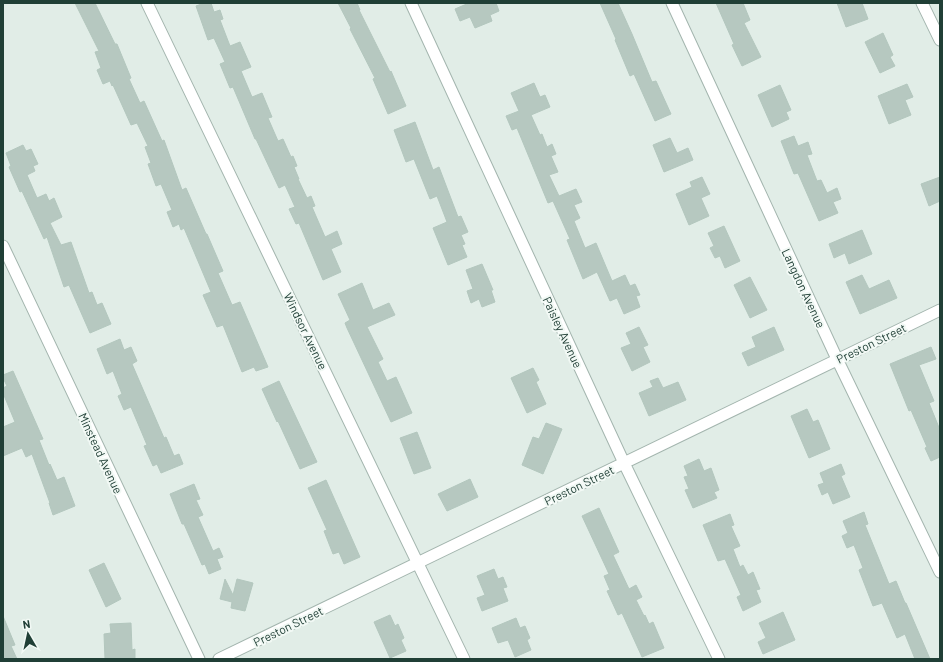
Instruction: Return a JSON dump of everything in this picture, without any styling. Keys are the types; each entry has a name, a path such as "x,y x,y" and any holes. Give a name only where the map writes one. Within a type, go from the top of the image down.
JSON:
{"street":[{"name":"Windsor Avenue","path":"147,3 464,659"},
{"name":"Paisley Avenue","path":"411,3 624,463 719,659"},
{"name":"Langdon Avenue","path":"672,3 837,359 940,572"},
{"path":"922,3 940,40"},
{"name":"Minstead Avenue","path":"3,246 200,659"},
{"name":"Preston Street","path":"219,659 940,310"}],"building":[{"path":"75,3 95,3 115,44 117,44 131,78 129,79 140,103 144,101 162,141 164,140 182,190 186,188 207,234 223,271 218,273 232,305 240,302 268,367 256,371 254,367 242,372 223,325 217,327 203,295 211,292 184,228 181,230 179,224 173,227 167,212 172,210 161,184 156,186 148,164 151,163 145,147 148,146 137,123 131,125 110,81 103,84 97,70 101,68 95,52 99,51"},
{"path":"204,3 211,3 214,12 220,10 223,19 220,20 230,46 240,42 251,67 241,71 252,97 262,93 272,117 268,118 278,141 283,139 291,157 293,156 297,166 294,167 298,179 307,198 311,196 315,206 312,207 325,237 337,231 342,244 331,249 341,272 323,280 299,223 296,224 289,209 295,207 285,185 279,188 255,139 233,87 230,88 220,64 225,62 214,38 208,40 196,6"},
{"path":"338,3 357,3 359,10 390,72 391,71 406,106 388,114 373,79 375,78"},
{"path":"469,3 496,3 499,11 490,15 492,21 475,28 470,17 460,21 455,9"},
{"path":"600,3 618,3 652,82 656,81 671,114 655,121 634,74 630,76"},
{"path":"716,3 743,3 750,20 744,23 761,57 742,66 732,45 734,44"},
{"path":"837,3 862,3 868,19 846,27"},
{"path":"883,33 893,55 890,57 895,66 880,73 865,42"},
{"path":"534,83 540,97 545,95 550,107 531,115 540,135 542,134 547,147 552,144 556,154 551,156 558,172 549,175 559,196 576,189 582,202 574,205 580,218 574,221 585,248 596,243 612,281 625,275 630,286 635,284 640,295 636,296 640,307 624,314 617,298 610,301 597,272 583,279 567,240 570,239 553,201 548,203 517,128 512,130 506,116 519,111 511,93"},
{"path":"907,84 913,97 905,100 911,115 889,124 878,96"},
{"path":"780,85 791,110 786,112 789,119 772,127 758,95"},
{"path":"415,122 433,170 439,167 458,217 461,216 468,232 461,235 465,244 462,245 467,257 448,265 433,228 447,222 437,196 430,199 414,159 406,162 394,130"},
{"path":"794,136 798,146 808,142 812,154 807,155 817,181 821,180 827,193 837,188 841,199 833,202 838,213 819,221 798,173 794,174 781,141"},
{"path":"670,138 677,153 688,148 693,160 664,172 653,145"},
{"path":"23,145 26,151 31,149 38,164 33,166 35,171 27,175 37,198 46,194 49,201 54,198 62,217 50,223 61,245 71,242 89,293 92,292 97,305 102,303 111,324 90,333 69,285 64,287 47,237 44,239 9,167 11,166 6,153"},
{"path":"702,177 710,194 701,198 709,216 689,225 676,194 692,187 690,182"},
{"path":"940,177 940,201 929,206 921,184"},
{"path":"724,226 740,261 725,268 720,256 715,258 710,248 714,246 708,233"},
{"path":"862,230 872,254 849,264 845,253 834,258 829,244"},
{"path":"482,264 493,290 491,290 495,302 482,307 479,299 471,303 467,291 473,289 466,270"},
{"path":"862,275 869,289 889,280 897,298 860,314 846,282"},
{"path":"750,277 767,310 750,318 734,285"},
{"path":"362,283 373,310 389,303 395,315 367,327 383,359 378,362 387,381 396,377 412,413 391,422 347,328 345,323 350,320 338,294"},
{"path":"639,327 648,345 643,347 650,362 632,371 621,348 631,344 626,333"},
{"path":"774,327 784,350 748,366 742,353 756,347 752,337"},
{"path":"120,339 124,350 131,347 137,361 132,364 164,438 166,437 174,456 179,454 183,464 161,473 157,464 153,466 144,446 147,445 131,407 124,410 118,396 122,394 113,371 107,374 97,349"},
{"path":"931,347 936,359 919,365 934,401 929,403 940,430 940,457 931,461 925,448 927,447 911,410 909,411 890,364"},
{"path":"533,368 539,380 536,382 546,404 527,413 511,378"},
{"path":"13,371 43,439 39,440 49,465 50,464 57,480 64,477 75,506 53,515 32,454 26,457 22,448 3,456 3,427 15,422 3,393 3,388 7,386 3,375"},
{"path":"658,378 663,388 678,382 686,400 649,416 639,393 653,387 650,381"},
{"path":"279,381 317,462 300,469 262,389"},
{"path":"807,409 813,422 818,420 830,449 809,458 791,416"},
{"path":"546,423 562,429 543,474 522,465 533,437 539,439"},
{"path":"417,432 431,468 414,474 400,438"},
{"path":"699,459 704,471 711,468 719,490 714,492 717,498 693,508 685,490 689,489 684,477 688,476 684,466"},
{"path":"841,464 845,474 841,476 850,497 833,504 828,492 822,495 818,485 824,483 820,473"},
{"path":"470,479 478,497 447,511 438,494"},
{"path":"326,480 360,557 344,564 339,552 333,554 324,531 327,530 308,488"},
{"path":"194,484 200,499 196,500 203,515 198,517 213,551 219,548 223,557 217,559 221,569 209,574 205,564 202,565 184,524 182,524 170,494"},
{"path":"599,508 619,552 613,555 629,589 636,585 642,597 636,600 649,624 653,622 664,648 642,657 622,613 618,615 607,591 610,590 604,576 609,574 582,516"},
{"path":"864,512 868,524 865,525 889,584 896,581 930,659 915,659 905,634 897,638 882,603 873,606 859,570 863,568 854,545 847,548 842,536 848,533 843,521"},
{"path":"730,514 734,525 731,526 740,546 733,549 740,567 743,565 748,575 753,572 760,589 756,590 761,602 743,611 737,597 741,595 725,559 718,561 703,525"},
{"path":"104,563 121,599 106,607 89,570"},
{"path":"494,569 498,579 503,577 507,587 503,588 508,601 482,611 477,598 485,595 477,576"},
{"path":"225,579 233,595 237,579 253,583 245,611 231,608 232,602 220,599"},
{"path":"783,612 795,640 763,654 758,642 766,638 759,623"},
{"path":"390,615 395,626 398,624 404,638 401,640 406,651 390,658 374,622"},
{"path":"3,616 15,645 11,646 17,659 3,659"},
{"path":"516,618 520,628 525,626 530,638 527,640 531,650 515,657 508,640 498,643 492,628"},
{"path":"131,623 132,650 135,649 135,659 105,659 104,634 111,633 110,624"}]}
